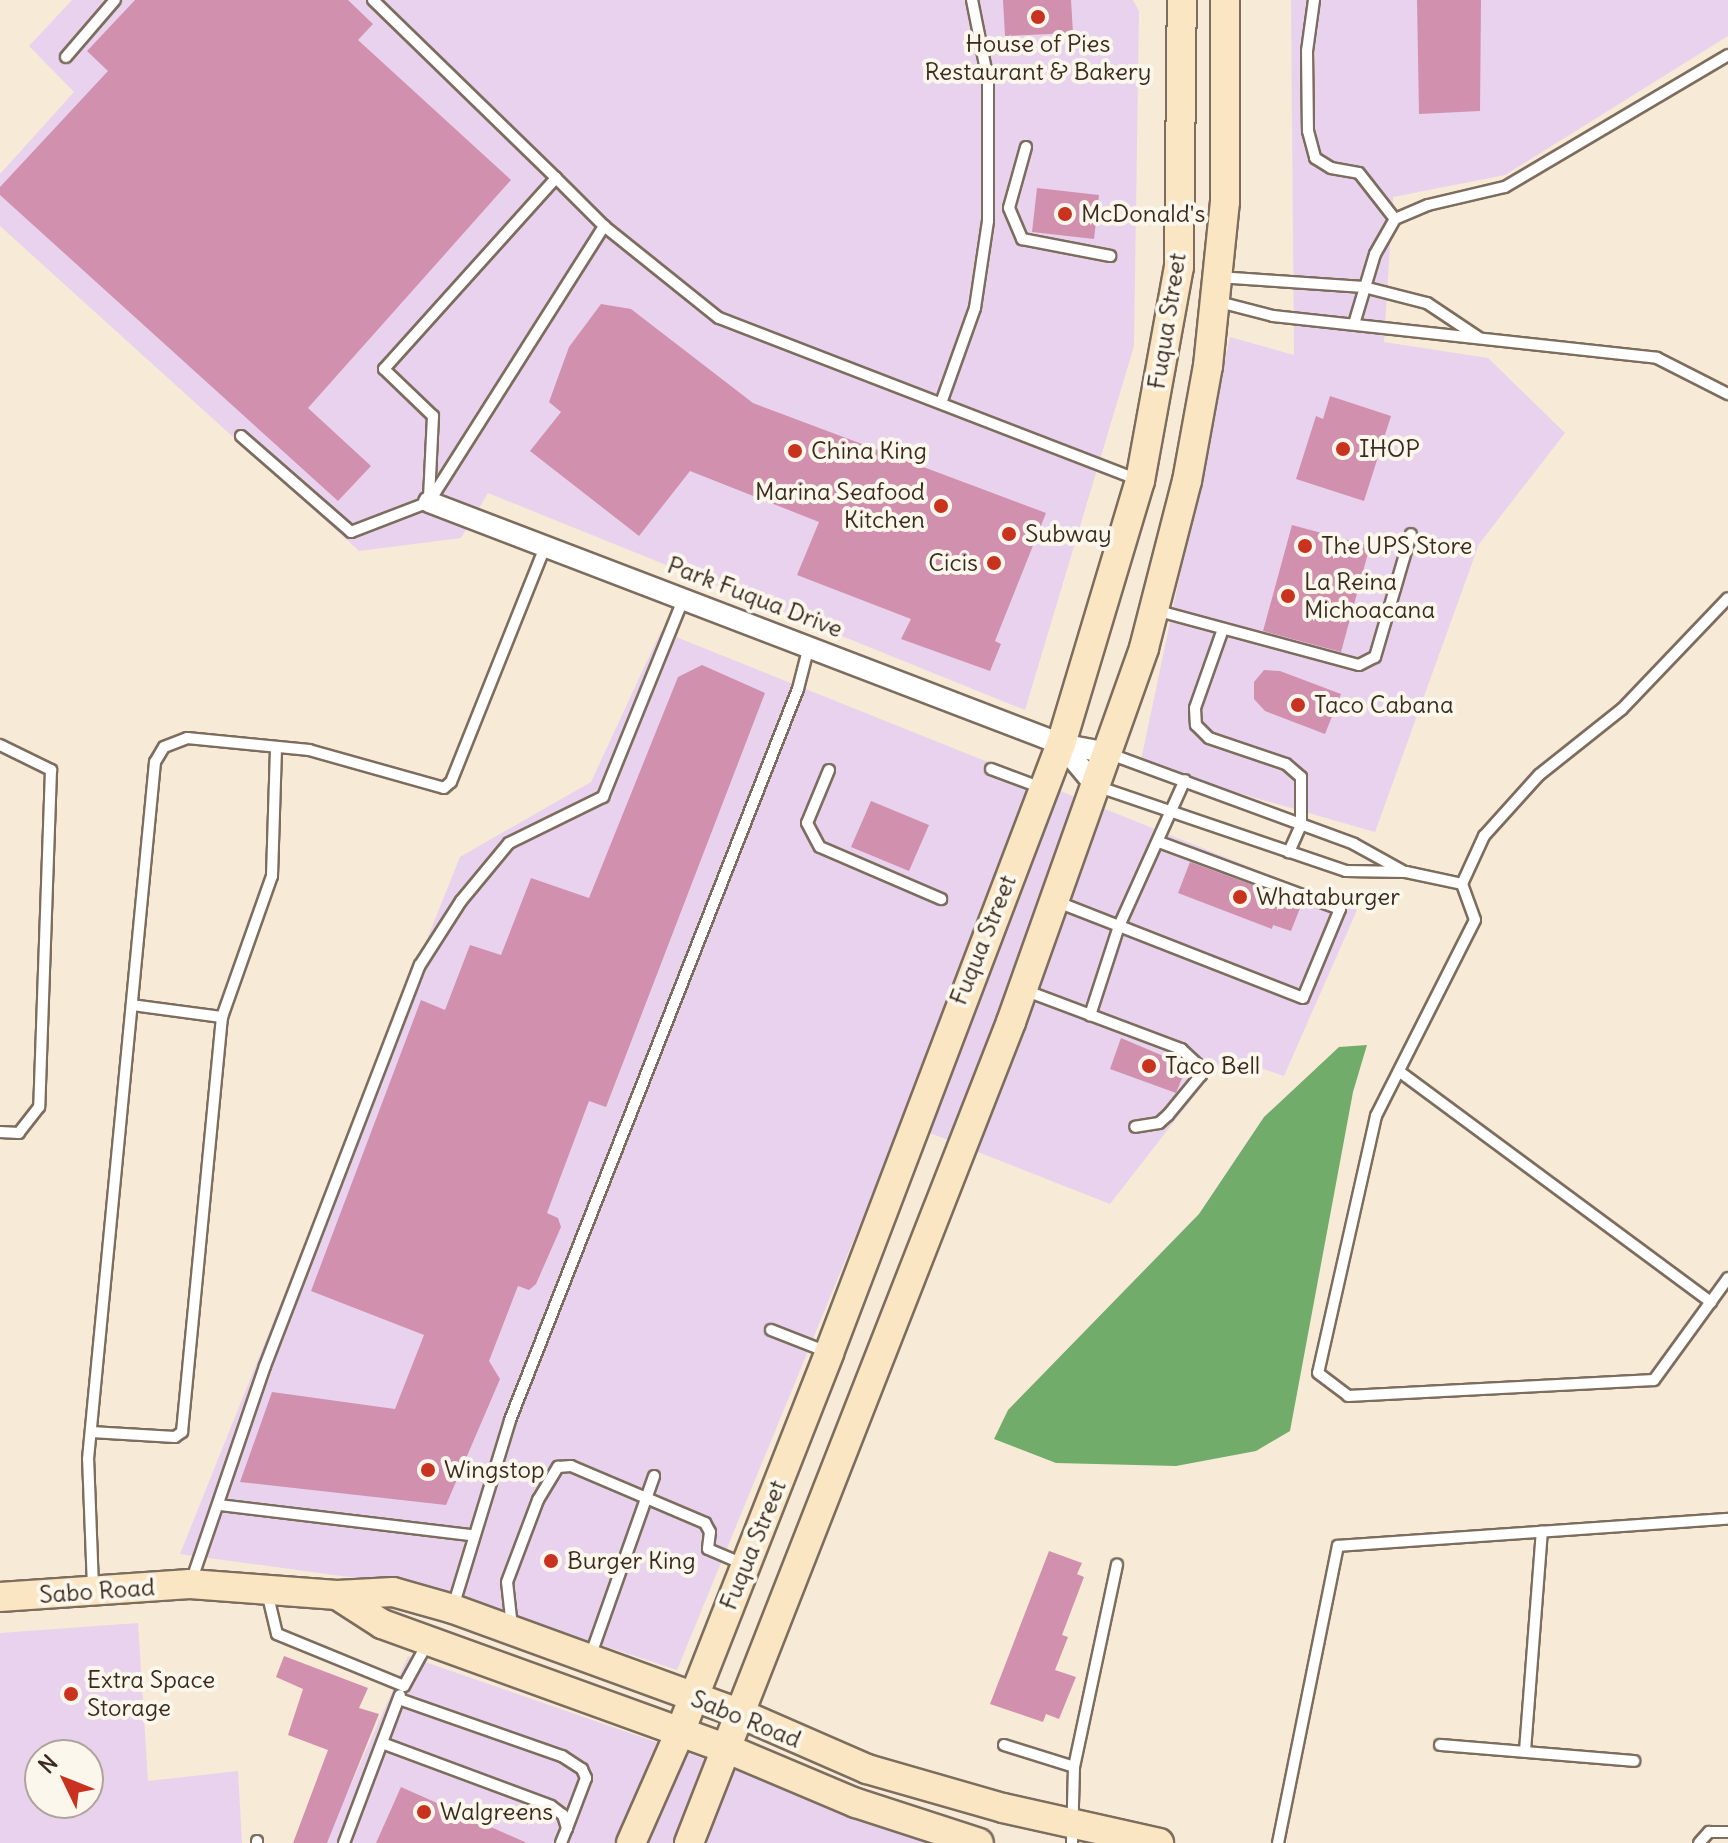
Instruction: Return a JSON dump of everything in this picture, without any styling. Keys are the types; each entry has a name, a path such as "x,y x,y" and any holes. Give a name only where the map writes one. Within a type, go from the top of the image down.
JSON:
{"main road":[{"name":"Fuqua Street","path":"689,1843 728,1749 872,1367 1023,990 1108,753 1154,610 1187,481 1216,289 1225,202 1226,3"},
{"name":"Fuqua Street","path":"631,1843 680,1732 829,1353 1061,744 1140,481 1174,296 1184,105 1181,4"},
{"path":"1174,296 1216,289"},
{"path":"1140,481 1187,481"},
{"path":"829,1353 872,1367"},
{"name":"Sabo Road","path":"0,1597 190,1584 337,1595 393,1592 453,1609 741,1714 867,1769 1072,1834 1159,1843"},
{"name":"Sabo Road","path":"337,1595 382,1624 728,1749 856,1803 979,1843"}],"street":[{"name":"Park Fuqua Drive","path":"429,502 1061,744 1108,753"},
{"name":"Park Fuqua Drive","path":"1061,744 1096,786"}],"lane":[{"path":"66,57 115,0"},
{"path":"373,0 604,226 719,318 1140,481"},
{"path":"941,403 975,308 988,221 988,80 972,0"},
{"path":"1314,0 1307,51 1308,131 1315,158 1331,168 1359,173 1395,219"},
{"path":"1354,324 1375,254 1395,219 1428,205 1505,187 1728,55"},
{"path":"1026,147 1009,208 1022,239 1110,256"},
{"path":"429,502 433,416 384,369 556,178"},
{"path":"241,436 351,532 429,502 604,226"},
{"path":"1216,289 1364,287 1427,303 1483,340"},
{"path":"1216,289 1273,316 1657,358 1728,394"},
{"path":"1154,610 1359,665 1375,657 1411,534"},
{"path":"93,1591 91,1432 159,754 187,738 309,750 444,788 451,782 546,545"},
{"path":"190,1584 265,1366 420,965 461,901 509,843 603,797 684,598"},
{"path":"1726,605 1622,709 1539,775 1484,836 1462,884 1475,920 1376,1116 1318,1373 1348,1396 1654,1380 1728,1278"},
{"path":"1223,629 1195,708 1196,725 1209,738 1286,764 1301,777 1301,825 1289,852"},
{"path":"453,1609 471,1535 510,1420 798,689 809,646"},
{"path":"0,745 51,770 39,1107 19,1133 0,1132"},
{"path":"91,1432 175,1437 182,1432 222,1017 272,876 276,747"},
{"name":"Park Fuqua Drive","path":"1108,753 1301,825 1374,855 1406,872"},
{"path":"991,769 1043,789"},
{"path":"829,770 807,823 820,847 941,899"},
{"path":"1090,1015 1119,926 1185,780"},
{"path":"1096,786 1346,871 1406,872 1462,884"},
{"path":"1055,901 1303,998 1340,909 1159,842"},
{"path":"1023,990 1181,1049 1197,1064 1201,1075 1168,1115 1159,1123 1135,1127"},
{"path":"132,1005 222,1017"},
{"path":"1400,1072 1711,1302"},
{"path":"771,1330 829,1353"},
{"path":"513,1631 507,1582 551,1474 571,1466 705,1523 710,1532 708,1549 745,1565"},
{"path":"590,1659 654,1476"},
{"path":"219,1505 471,1535"},
{"path":"1278,1843 1338,1546 1728,1519"},
{"path":"1525,1751 1542,1532"},
{"path":"1072,1834 1074,1767 1117,1565"},
{"path":"267,1590 277,1634 404,1686"},
{"path":"344,1843 404,1686 429,1641"},
{"path":"399,1699 562,1756 582,1769 586,1778 561,1843"},
{"path":"382,1743 551,1806 563,1815 567,1828"},
{"path":"1004,1745 1074,1767"},
{"path":"1440,1745 1634,1761"},
{"path":"1699,1843 1709,1832 1728,1832"}],"shaded area":[{"path":"72,0 1133,0 1139,11 1134,346 1025,710 488,493 461,538 359,551 0,226 0,174 74,92 29,46"},
{"path":"1291,0 1728,0 1728,36 1505,175 1393,197 1384,342 1488,358 1565,433 1479,544 1375,832 1140,765 1230,337 1294,355"},
{"path":"661,631 1357,910 1284,1076 1225,1056 1110,1204 902,1122 677,1670 429,1588 180,1554 460,857 591,782"},
{"name":"Extra Space Storage","path":"138,1623 148,1781 238,1771 242,1843 0,1843 0,1633"},
{"path":"408,1656 946,1843 325,1843"}],"green space":[{"path":"1367,1045 1353,1092 1290,1431 1256,1451 1176,1466 1056,1463 994,1439 1008,1410 1199,1214 1264,1117 1339,1047"}],"building":[{"path":"135,0 348,0 373,24 358,40 511,180 308,408 371,466 338,501 0,195 0,187 108,71 87,51"},
{"name":"House of Pies Restaurant & Bakery","path":"1003,0 1071,0 1073,33 1005,36"},
{"path":"1417,0 1481,0 1480,111 1419,114"},
{"name":"McDonald's","path":"1037,188 1099,195 1094,239 1032,232"},
{"path":"601,304 631,309 753,403 1046,513 995,641 1001,644 990,671 901,639 911,619 797,575 819,522 690,471 639,536 530,451 561,412 549,402 569,347"},
{"name":"IHOP","path":"1330,396 1391,416 1364,501 1296,479 1316,416 1323,419"},
{"path":"1292,525 1370,546 1341,652 1263,631"},
{"path":"702,665 765,693 606,1107 589,1101 547,1213 558,1218 561,1227 536,1284 529,1290 518,1286 489,1361 500,1379 446,1505 240,1482 272,1392 395,1409 424,1335 311,1291 421,1000 445,1010 470,945 501,955 531,878 589,898 678,677"},
{"name":"Taco Cabana","path":"1264,670 1280,671 1341,694 1325,734 1265,711 1254,699 1254,682"},
{"path":"871,801 929,825 909,871 851,847"},
{"name":"Whataburger","path":"1190,862 1302,903 1291,931 1273,925 1272,929 1178,893"},
{"name":"Taco Bell","path":"1121,1038 1187,1066 1176,1093 1110,1069"},
{"path":"1049,1551 1082,1563 1077,1574 1084,1577 1062,1635 1068,1637 1055,1670 1076,1677 1059,1719 1046,1714 1043,1722 990,1704"},
{"path":"284,1656 368,1688 359,1708 379,1714 327,1843 293,1843 328,1750 288,1735 303,1689 276,1677"},
{"name":"Walgreens","path":"401,1787 527,1843 376,1843"}],"place":[{"name":"House of Pies Restaurant & Bakery","path":"1038,17"},
{"name":"McDonald's","path":"1065,214"},
{"name":"IHOP","path":"1343,449"},
{"name":"China King","path":"795,451"},
{"name":"Marina Seafood Kitchen","path":"941,506"},
{"name":"Subway","path":"1009,534"},
{"name":"The UPS Store","path":"1305,546"},
{"name":"Cicis","path":"994,563"},
{"name":"La Reina Michoacana","path":"1288,596"},
{"name":"Taco Cabana","path":"1298,705"},
{"name":"Whataburger","path":"1240,897"},
{"name":"Taco Bell","path":"1149,1066"},
{"name":"Wingstop","path":"428,1470"},
{"name":"Burger King","path":"551,1561"},
{"name":"Extra Space Storage","path":"71,1694"},
{"name":"Walgreens","path":"424,1812"}]}
